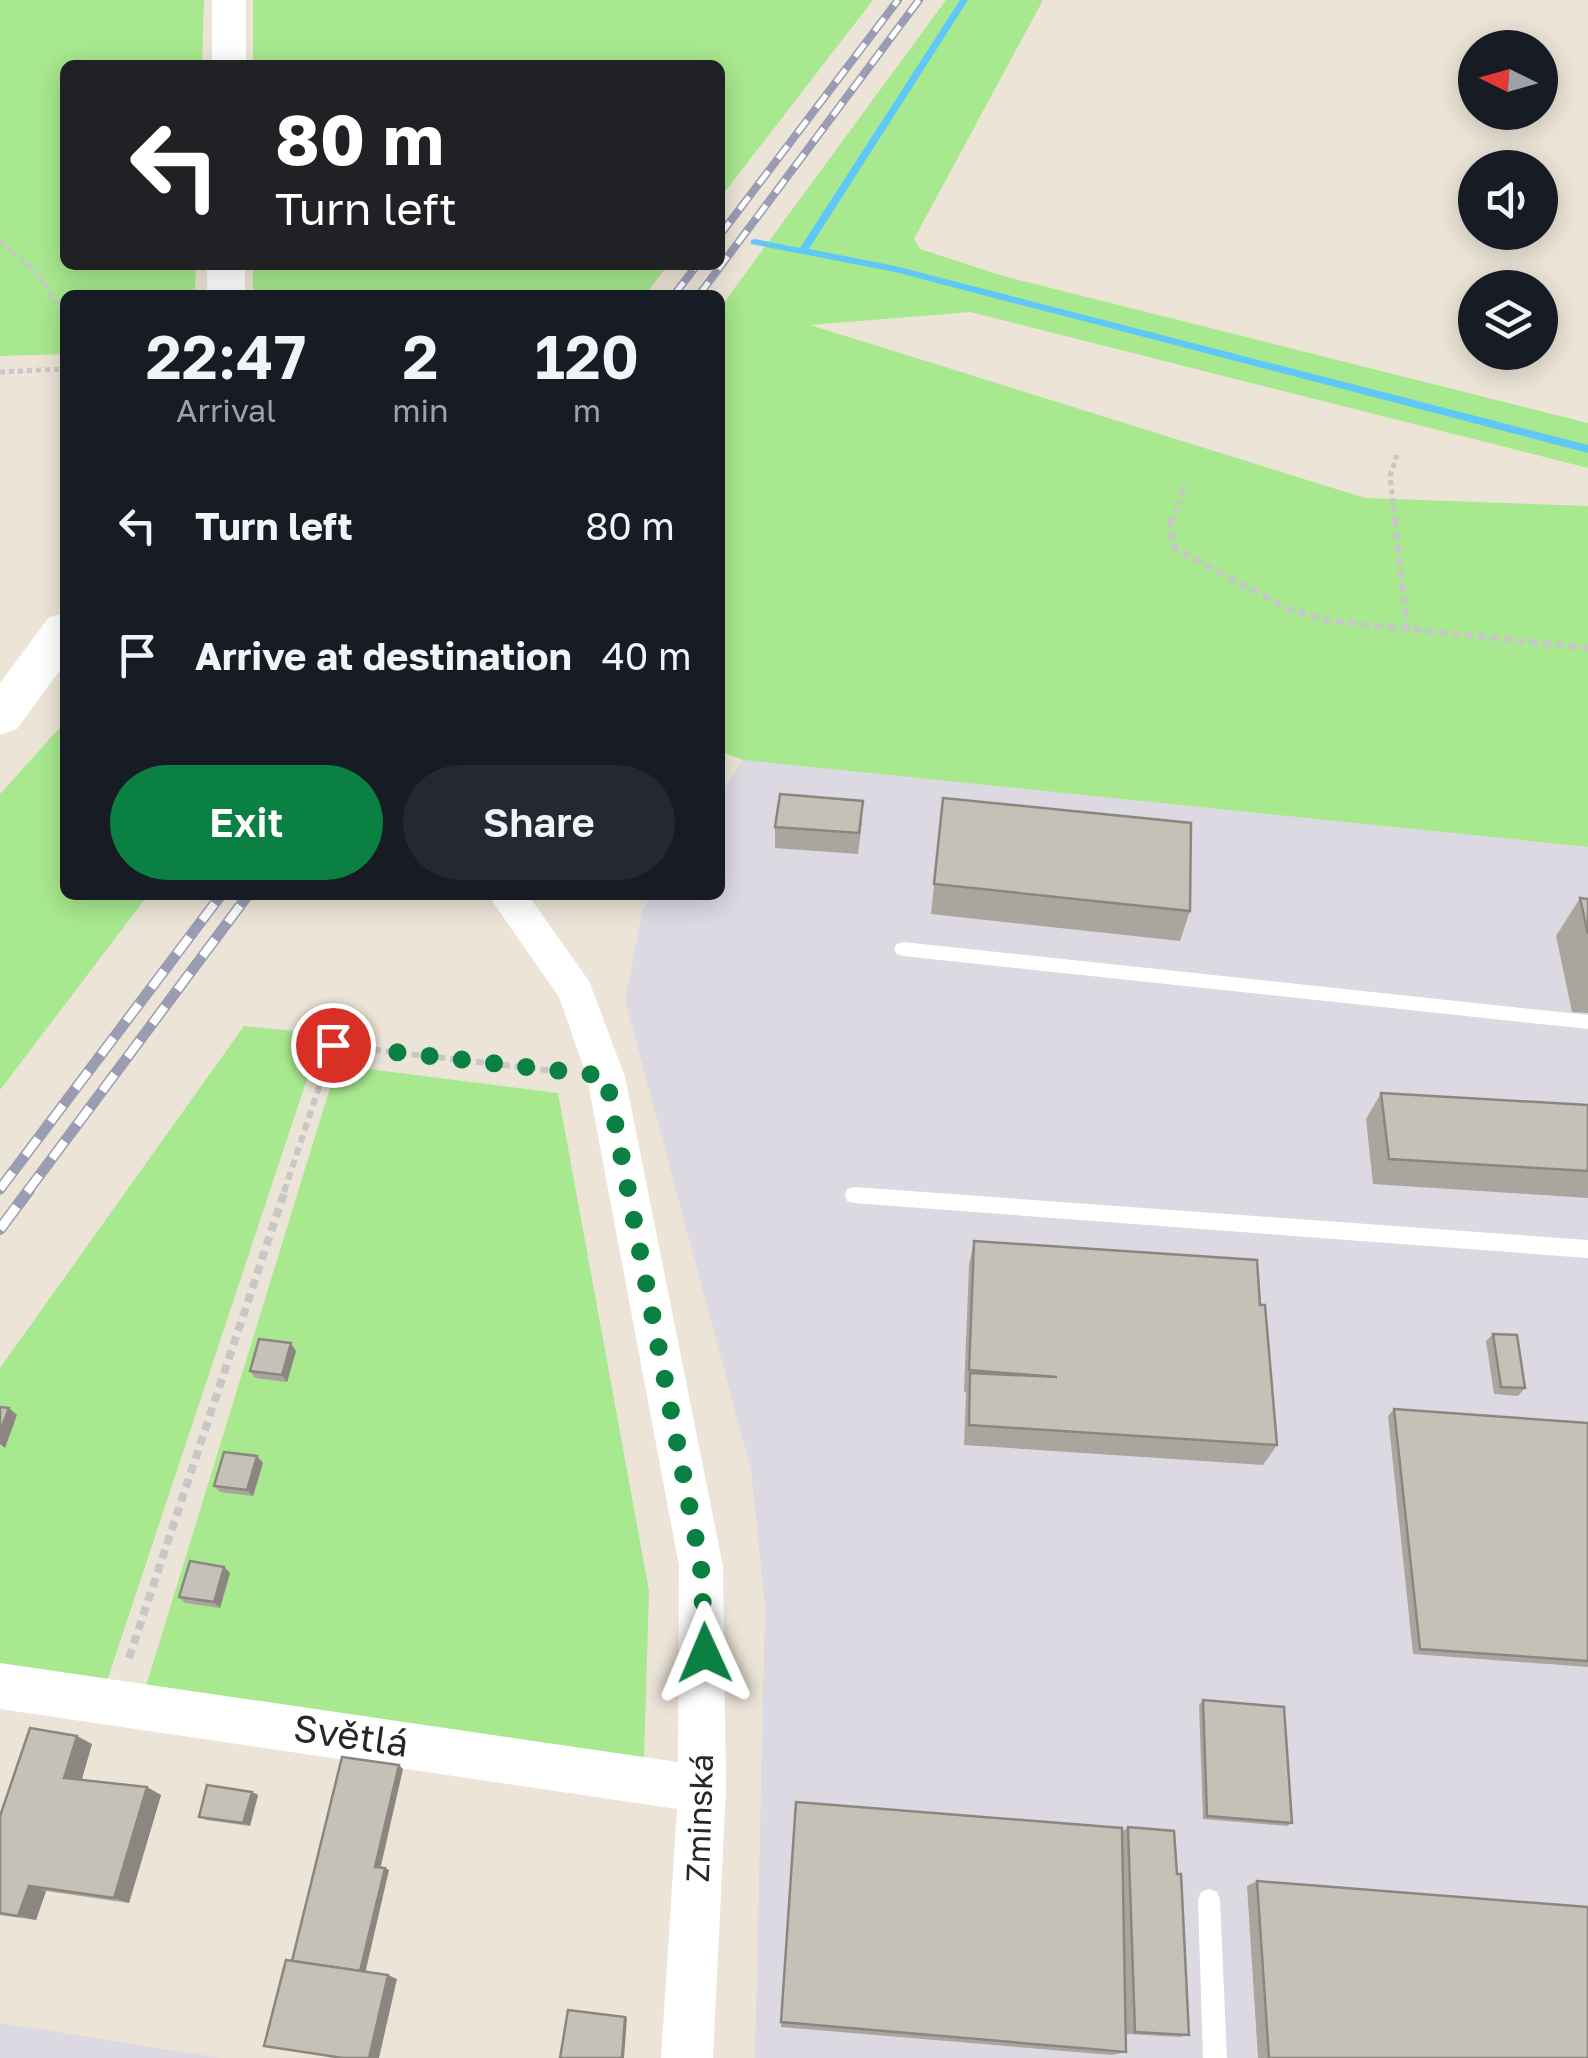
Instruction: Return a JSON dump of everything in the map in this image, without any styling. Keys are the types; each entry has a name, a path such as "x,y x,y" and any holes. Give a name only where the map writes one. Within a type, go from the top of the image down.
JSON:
{"main road":[{"path":"229,60 230,0"},
{"path":"0,717 60,637"}],"street":[{"name":"Zminská","path":"511,900 534,926 576,992 606,1076 701,1566 702,1789 688,2058"},
{"name":"Světlá","path":"0,1686 702,1789"}],"lane":[{"path":"903,949 1588,1022"},
{"path":"854,1195 1588,1249"},
{"path":"1208,1900 1216,2058"}],"path":[{"path":"0,241 40,276 60,310"},
{"path":"0,372 60,370"},
{"path":"1397,455 1390,476 1407,630"},
{"path":"1185,484 1169,528 1176,549 1286,608 1325,620 1588,648"},
{"path":"114,1702 333,1045 606,1076"}],"shaded area":[{"path":"743,760 1588,847 1588,2058 755,2058 765,1607 751,1470 625,1000 643,908 649,900 725,900 725,787"},
{"path":"0,2023 221,2058 0,2058"}],"green space":[{"path":"0,0 204,0 202,60 60,60 60,270 196,270 195,290 60,290 60,354 0,356"},
{"path":"253,0 873,0 725,192 725,60 253,60"},
{"path":"946,0 1043,0 914,239 920,249 1003,276 1588,423 1588,468 970,312 810,325 1365,498 1588,506 1588,847 743,760 725,753 725,301"},
{"path":"253,270 664,270 649,290 253,290"},
{"path":"60,728 60,900 144,900 0,1090 0,794"},
{"path":"244,1026 314,1033 320,1040 107,1681 0,1665 0,1368"},
{"path":"337,1065 558,1093 649,1591 644,1758 146,1686"}],"building":[{"path":"780,794 863,801 859,833 775,827"},
{"path":"943,798 1191,823 1190,911 934,884"},
{"path":"1580,898 1588,899 1588,934"},
{"path":"1381,1093 1588,1105 1588,1171 1389,1159"},
{"path":"974,1241 1257,1260 1260,1305 1265,1305 1277,1445 969,1425 970,1373 1057,1377 969,1370"},
{"path":"1493,1334 1517,1335 1525,1388 1501,1387"},
{"path":"259,1339 291,1343 282,1375 250,1371"},
{"path":"0,1407 9,1408 0,1432"},
{"path":"1394,1409 1588,1423 1588,1661 1420,1649"},
{"path":"224,1452 257,1456 247,1490 214,1486"},
{"path":"190,1561 224,1567 214,1602 179,1597"},
{"path":"1203,1700 1284,1707 1292,1823 1207,1816"},
{"path":"30,1728 77,1736 64,1778 147,1787 114,1898 29,1886 18,1916 0,1913 0,1816"},
{"path":"342,1757 399,1765 375,1867 385,1868 360,1971 292,1961"},
{"path":"207,1785 252,1792 243,1823 199,1817"},
{"path":"796,1802 1122,1828 1126,2052 781,2022"},
{"path":"1128,1827 1174,1831 1177,1874 1181,1874 1189,2035 1135,2032"},
{"path":"1257,1881 1588,1907 1588,2058 1269,2058"},
{"path":"286,1960 388,1975 369,2058 264,2046"},
{"path":"568,2010 625,2017 622,2058 560,2058"}],"waterway":[{"path":"804,249 964,0"},
{"path":"755,242 895,269 1588,449"}],"railway":[{"path":"725,228 898,0"},
{"path":"725,260 919,0"},
{"path":"678,290 693,270"},
{"path":"703,290 718,270"},
{"path":"0,1189 217,900"},
{"path":"27,1192 244,900"},
{"path":"0,1229 29,1190"}],"route":[{"path":"333,1045 606,1076 701,1566 705,1653"}]}
